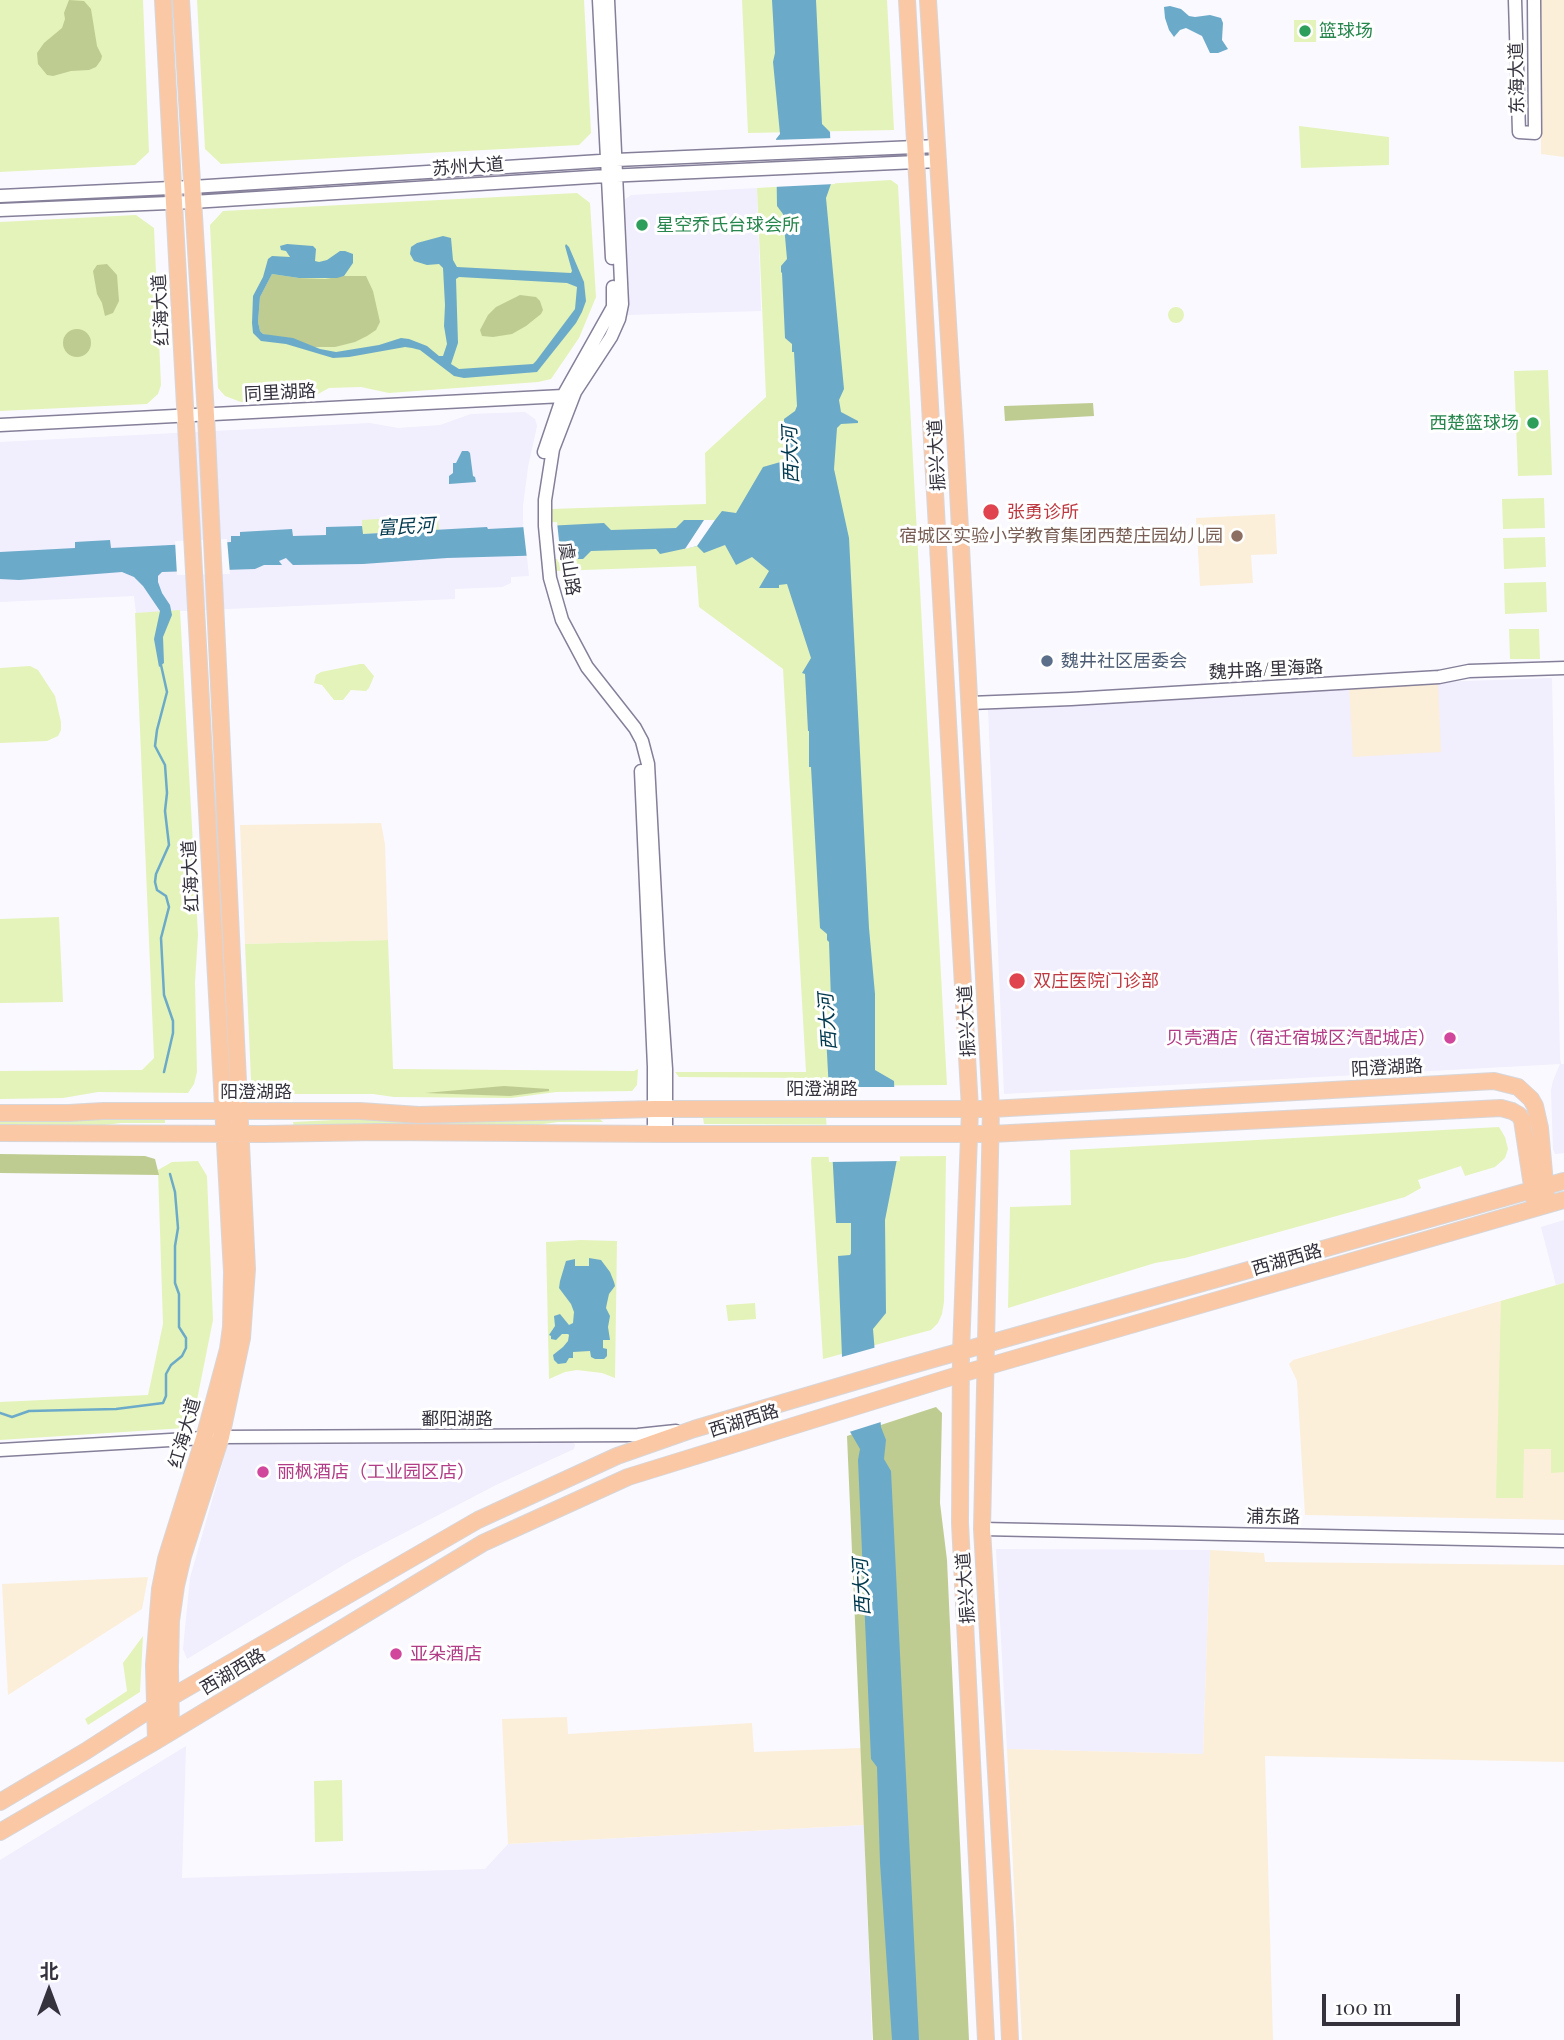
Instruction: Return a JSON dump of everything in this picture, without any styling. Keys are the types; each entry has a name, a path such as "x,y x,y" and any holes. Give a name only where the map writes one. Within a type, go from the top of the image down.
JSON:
{"main road":[{"name":"红海大道","path":"163,0 195,599 231,1111"},
{"name":"红海大道","path":"171,1732 172,1620 176,1586 228,1349 232,1272 232,1134 214,599 206,415 181,0"},
{"name":"振兴大道","path":"907,0 970,1109 961,1352 960,1523 986,2040"},
{"name":"振兴大道","path":"928,0 991,1109 982,1529 1010,2040"},
{"name":"阳澄湖路","path":"0,1113 360,1111 419,1115 660,1109 991,1109 1494,1081 1518,1087 1535,1106 1539,1128 1541,1206"},
{"name":"阳澄湖路","path":"0,1133 991,1134 1501,1108 1519,1115 1522,1120 1539,1188"},
{"name":"西湖西路","path":"0,1802 154,1707 478,1520 617,1456 694,1429 891,1371 1564,1181"},
{"name":"西湖西路","path":"0,1832 483,1543 628,1477 961,1374 1564,1200"},
{"name":"红海大道","path":"156,1741 156,1630 160,1589 166,1559 209,1440"}],"street":[{"name":"虞山路","path":"599,0 611,161"},
{"name":"虞山路","path":"608,0 613,307 563,396 548,438 537,495 546,579 562,620 587,667 635,728 642,741 648,764 666,1069 660,1109 660,1134"},
{"name":"东海大道","path":"1515,0 1519,132 1535,133 1534,0"},
{"name":"苏州大道","path":"192,195 611,161 842,151 938,154"},
{"name":"苏州大道","path":"0,196 192,195 843,166 915,155"},
{"name":"虞山路","path":"541,525 548,472 561,425 575,392 619,320 622,304 611,175"},
{"name":"苏州大道","path":"0,210 173,195"},
{"name":"同里湖路","path":"0,425 563,396"},
{"name":"魏井路/里海路","path":"970,703 1438,677 1469,671 1564,668"},
{"name":"鄱阳湖路","path":"0,1450 209,1440 638,1435 694,1429"},
{"name":"鄱阳湖路","path":"0,1457 209,1440"},
{"name":"浦东路","path":"982,1529 1564,1541"}],"shaded area":[{"path":"1541,0 1564,0 1564,157 1541,154"},
{"path":"757,188 761,311 627,315 624,200 631,195"},
{"path":"525,412 535,419 537,426 523,506 529,576 511,577 511,583 502,587 455,589 455,599 136,613 134,596 0,602 0,442 370,423 398,428 440,425 471,414"},
{"name":"宿城区实验小学教育集团西楚庄园幼儿园","path":"1275,514 1277,554 1251,555 1253,583 1200,586 1196,518"},
{"path":"1552,678 1560,1058 1561,1064 1564,1064 1564,1153 1555,1154 1553,1149 1551,1090 1560,1064 1004,1094 988,708"},
{"path":"1438,682 1441,752 1353,757 1349,687"},
{"path":"381,823 385,844 388,940 245,944 240,825"},
{"path":"1564,1220 1564,1283 1556,1285 1541,1227"},
{"path":"1564,1283 1564,1520 1305,1515 1297,1381 1289,1364 1293,1360"},
{"path":"573,1442 574,1449 496,1485 352,1560 187,1659 183,1649 190,1578 228,1444"},
{"path":"996,1549 1210,1550 1203,1754 1007,1749"},
{"path":"1210,1550 1264,1553 1265,1562 1564,1565 1564,1762 1265,1756 1273,2040 1022,2040 1007,1749 1203,1754"},
{"path":"148,1577 142,1609 8,1695 2,1584"},
{"path":"567,1717 568,1734 752,1723 754,1752 861,1748 864,1825 508,1844 502,1719"},
{"path":"186,1746 182,1878 485,1869 508,1844 864,1825 872,2040 0,2040 0,1860"}],"green space":[{"path":"0,0 143,0 149,152 135,165 0,172"},
{"path":"69,0 84,1 91,9 101,60 96,67 89,70 47,75 38,64 37,53 44,43 62,28"},
{"path":"197,0 584,0 591,133 579,145 221,164 205,149"},
{"path":"742,0 887,0 894,130 748,133"},
{"name":"篮球场","path":"1294,20 1316,20 1316,42 1294,42"},
{"path":"1299,126 1389,137 1389,165 1301,168"},
{"path":"891,180 898,185 947,1085 818,1086 810,1078 679,1077 675,1072 806,1072 783,669 699,607 696,566 556,571 551,509 706,504 705,453 766,397 757,188"},
{"path":"577,193 590,203 596,297 579,338 551,379 389,393 361,387 329,388 307,400 241,402 225,396 218,388 210,225 223,211"},
{"path":"136,215 154,228 161,385 158,394 147,404 0,411 0,222"},
{"path":"107,264 117,275 119,301 113,313 105,316 93,271 97,265"},
{"path":"272,274 325,279 366,276 373,291 380,322 376,330 367,336 335,347 313,347 263,334 258,322 260,297"},
{"path":"520,295 536,297 543,310 541,314 512,334 482,336 480,330 488,315 496,307"},
{"path":"1176,307 1182,309 1182,321 1176,323 1170,321 1168,315 1170,309"},
{"path":"77,329 87,333 91,343 87,353 77,357 67,353 63,343 67,333"},
{"name":"西楚篮球场","path":"1548,370 1552,475 1518,476 1514,371"},
{"path":"1093,403 1094,416 1005,421 1004,406"},
{"path":"1544,498 1545,528 1503,529 1502,499"},
{"path":"438,515 439,531 362,534 362,520"},
{"path":"1545,537 1546,567 1504,569 1503,538"},
{"path":"1546,582 1547,612 1505,614 1504,583"},
{"path":"180,610 198,935 195,982 197,1072 194,1084 188,1093 98,1092 63,1098 0,1099 0,1071 142,1070 154,1058 135,613"},
{"path":"1509,629 1539,629 1540,659 1510,659"},
{"path":"364,664 374,676 366,691 351,690 343,700 334,700 322,685 314,683 316,675 321,672"},
{"path":"30,666 38,670 55,696 61,730 58,736 47,741 0,743 0,668"},
{"path":"59,917 63,1002 0,1003 0,919"},
{"path":"388,940 393,1069 638,1069 637,1085 632,1091 556,1092 511,1098 267,1094 255,1085 251,1080 245,944"},
{"path":"504,1086 549,1091 510,1096 425,1093"},
{"path":"0,1116 165,1117 165,1123 121,1123 89,1127 0,1127"},
{"path":"361,1116 597,1116 603,1122 558,1122 522,1127 294,1127 293,1122"},
{"path":"897,1117 898,1125 704,1124 703,1118"},
{"path":"1499,1127 1508,1149 1505,1158 1495,1167 1465,1176 1461,1166 1418,1180 1421,1188 1405,1197 1185,1258 1155,1263 1008,1308 1010,1207 1071,1205 1070,1150"},
{"path":"0,1154 145,1156 155,1159 159,1175 0,1173"},
{"path":"946,1156 944,1302 938,1323 931,1330 823,1359 812,1157"},
{"path":"198,1161 207,1176 213,1320 192,1425 185,1428 0,1440 0,1402 148,1395 163,1324 158,1170 172,1162"},
{"path":"617,1241 615,1378 602,1373 577,1370 549,1379 546,1242"},
{"path":"1564,1283 1564,1472 1551,1473 1551,1449 1524,1449 1523,1498 1496,1498 1501,1301"},
{"path":"755,1303 756,1319 728,1321 726,1305"},
{"path":"936,1407 942,1413 940,1503 947,1560 969,2040 873,2040 847,1436"},
{"path":"143,1636 140,1692 88,1725 85,1719 127,1691 123,1663"},
{"path":"342,1780 343,1841 315,1842 314,1781"}],"water":[{"name":"西大河","path":"772,0 816,0 822,124 830,132 832,181 826,198 844,389 839,400 841,412 858,421 841,424 837,428 834,469 849,538 869,928 875,994 875,1070 894,1081 897,1159 885,1220 886,1313 873,1329 881,1427 886,1440 884,1459 891,1471 919,2040 892,2040 880,1863 877,1767 871,1759 858,1460 860,1449 849,1430 842,1357 838,1256 851,1253 851,1223 836,1223 826,1035 832,1029 829,942 827,934 820,928 805,674 802,673 811,658 787,584 779,585 779,588 759,588 769,571 752,557 736,565 725,545 704,553 697,546 660,554 656,549 591,551 583,559 554,559 553,555 293,565 286,558 279,561 282,565 264,565 255,569 162,572 158,576 158,582 172,615 163,637 164,663 159,667 154,639 160,611 134,577 122,572 0,579 0,552 75,548 75,542 110,540 111,548 231,542 231,536 240,536 240,532 292,529 293,536 326,535 326,527 362,526 363,534 604,523 611,530 676,528 684,520 715,520 722,511 736,513 763,467 784,461 784,419 795,411 797,406 794,352 792,344 785,338 781,266 787,259 783,214 777,206 776,139 780,134 773,62 775,53"},
{"path":"1164,7 1181,9 1189,16 1210,15 1221,18 1222,40 1228,49 1210,53 1202,36 1186,28 1174,37 1165,18"},
{"path":"443,236 451,238 453,260 457,267 571,273 566,244 584,282 586,301 582,312 537,372 464,378 454,376 420,350 412,348 333,358 286,344 261,341 253,333 253,296 263,277 268,259 272,256 290,257 280,246 313,246 316,249 315,261 327,260 340,251 345,251 353,254 353,263 344,276 337,278 299,278 272,274 260,297 258,322 263,334 293,338 320,349 336,352 379,345 401,338 427,346 439,356 443,356 447,344 443,268 439,264 427,265 414,261 410,254 411,247","holes":["459,277 567,283 577,287 575,309 533,364 459,369 451,364 458,343 456,279"]},
{"path":"462,451 470,453 476,482 449,484 453,463 456,463"},
{"path":"589,1258 601,1260 610,1272 615,1286 609,1294 606,1308 610,1316 610,1340 603,1340 603,1348 607,1349 607,1356 604,1359 595,1359 591,1357 590,1351 573,1352 573,1358 558,1364 553,1355 568,1341 569,1335 562,1334 556,1340 551,1339 549,1335 555,1326 554,1316 560,1314 569,1325 573,1323 574,1312 559,1288 560,1281 566,1261 575,1259 575,1266 589,1266"}],"pier":[{"path":"834,138 835,184 773,187 773,140"},
{"path":"704,520 715,520 697,546 685,549"},
{"path":"557,522 561,559 527,559 523,524"},
{"path":"227,539 230,574 177,575 175,541"},
{"path":"824,1087 898,1087 900,1161 829,1162"},
{"path":"877,1347 884,1421 846,1433 838,1358"}],"waterway":[{"path":"161,665 167,692 155,746 165,765 165,811 169,845 155,882 157,890 166,896 169,907 161,938 164,995 173,1021 164,1072"},
{"path":"0,1413 12,1417 29,1411 116,1409 163,1403 166,1396 166,1374 186,1348 186,1338 179,1327 179,1294 175,1283 178,1228 175,1192 170,1174"}],"place":[{"name":"篮球场","path":"1305,31"},
{"name":"星空乔氏台球会所","path":"642,225"},
{"name":"西楚篮球场","path":"1533,423"},
{"name":"张勇诊所","path":"991,512"},
{"name":"宿城区实验小学教育集团西楚庄园幼儿园","path":"1237,536"},
{"name":"魏井社区居委会","path":"1047,661"},
{"name":"双庄医院门诊部","path":"1017,981"},
{"name":"贝壳酒店（宿迁宿城区汽配城店）","path":"1450,1038"},
{"name":"丽枫酒店（工业园区店）","path":"263,1472"},
{"name":"亚朵酒店","path":"396,1654"}],"water label":[{"name":"富民河","path":"406,527"}]}
